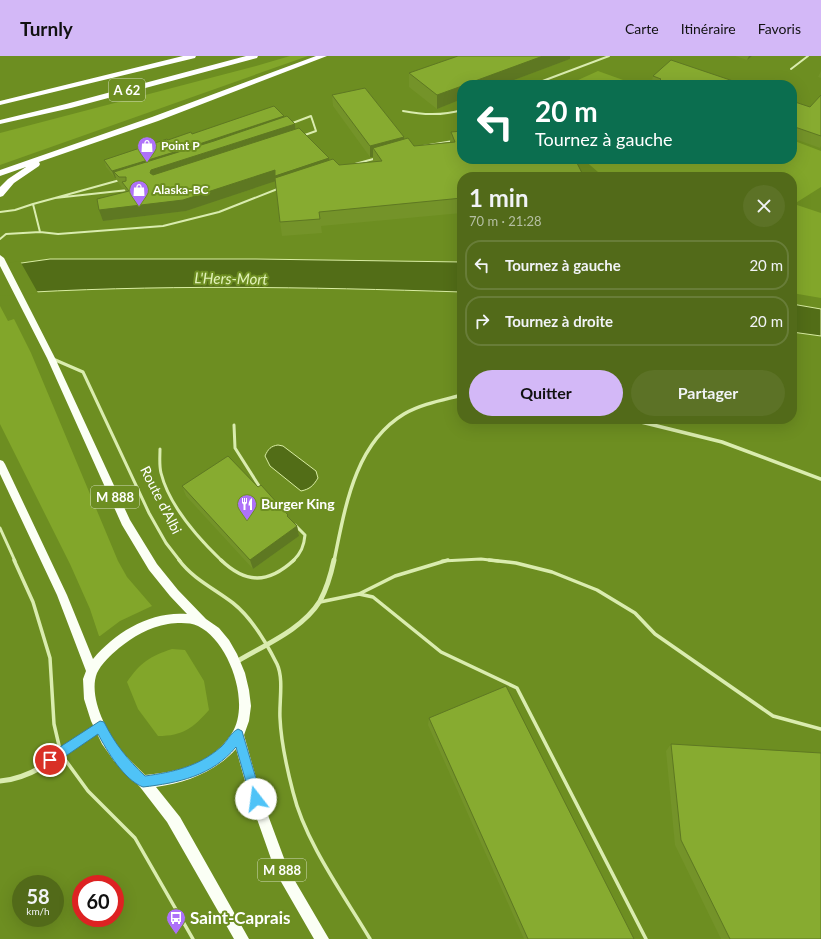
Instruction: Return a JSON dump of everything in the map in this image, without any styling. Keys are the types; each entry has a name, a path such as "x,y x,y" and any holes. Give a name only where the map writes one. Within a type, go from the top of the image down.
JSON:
{"highway":[{"name":"A 62","path":"0,104 192,56"},
{"name":"A 62","path":"0,122 68,106 254,56"},
{"path":"0,173 323,56"},
{"path":"0,99 33,96"},
{"path":"0,194 2,189 46,157"}],"main road":[{"name":"M 888","path":"0,258 51,358 126,522 153,567 174,593 202,622"},
{"path":"0,464 62,595 91,670 88,689 90,703 100,726 111,747 172,817 242,939"},
{"path":"91,670 122,639 146,626 163,620 181,618 202,622 214,631 224,643 235,663 244,687 245,714 238,735 225,751 199,769 171,778 143,782"},
{"name":"M 888","path":"238,735 256,799 283,873 322,939"}],"street":[{"path":"235,663 286,632 299,622 319,602 327,585 342,519 355,475 370,446 387,428 404,414 434,402 457,396"},
{"path":"649,424 722,442 821,478"},
{"path":"0,781 19,778 61,754 100,726"}],"lane":[{"path":"546,80 609,56"},
{"path":"791,68 808,56"},
{"path":"402,111 424,116 451,114 457,112"},
{"path":"290,124 311,116 316,131 302,136"},
{"path":"417,147 455,140"},
{"path":"348,166 379,157"},
{"path":"0,212 15,210 124,178"},
{"path":"0,240 6,234 40,232 58,234 163,226 219,212 281,188"},
{"path":"55,198 128,190"},
{"path":"33,204 40,232"},
{"name":"Route d'Albi","path":"51,358 83,372 149,513 166,543 178,559 202,582 233,603 248,617 266,644 278,666 281,691 280,718 285,754 293,794 302,822 318,852 370,939"},
{"path":"234,425 235,448 257,484 263,490"},
{"path":"160,449 162,477 184,519 228,568 239,575 254,579 269,577 281,571 300,554 305,545 305,535 294,524"},
{"path":"0,528 33,602 43,631 50,658 54,691 54,724 61,754 88,790 135,838 193,939"},
{"path":"319,602 359,594 395,576 445,560 481,559 509,562 552,572 597,590 635,613 655,634 773,716 821,729"},
{"path":"359,594 373,597 441,652 517,688 646,939"}],"shaded area":[{"path":"290,56 308,56 0,165 0,133"},
{"path":"598,71 623,80 578,80"},
{"path":"797,142 821,151 821,187 797,202 797,172 598,172 589,164 797,164"},
{"path":"797,205 821,213 821,298 797,294"},
{"path":"0,306 8,321 14,319 31,353 118,561 127,577 152,606 120,621 100,636 70,564 0,424"},
{"path":"172,649 185,650 204,681 209,710 198,722 187,730 167,736 158,736 138,709 127,682 136,670 146,661 158,654"}],"water":[{"name":"L'Hers-Mort","path":"50,259 256,259 457,262 457,292 231,287 116,289 0,294 0,266"},
{"path":"797,305 821,309 821,336 797,333"},
{"path":"278,445 283,446 316,471 318,478 311,487 301,491 270,466 265,456 270,448"}],"pier":[{"path":"20,261 38,293 0,296 0,264"}],"building":[{"path":"458,56 543,56 478,80 457,80 457,88 437,95 409,73"},
{"path":"671,60 730,80 660,80 661,79 653,76"},
{"path":"365,88 404,137 370,146 332,95"},
{"path":"821,95 821,136 797,128 797,103 810,107"},
{"path":"274,106 284,116 112,171 104,160 167,139 168,140 191,132 192,134"},
{"path":"287,116 295,124 151,170 150,173 153,175 299,128 329,158 275,176 275,170 183,200 99,210 97,199 129,191 122,182 126,181 126,177 119,177 114,172 214,141"},
{"path":"457,131 457,164 578,164 582,172 457,172 457,198 319,212 320,219 280,222 275,178 333,159 339,165 382,161 373,148 408,138 414,146 455,142 451,132"},
{"name":"Burger King","path":"228,456 258,487 261,485 297,526 250,560 182,486"},
{"path":"506,686 634,939 528,939 429,718"},
{"path":"671,744 821,753 821,939 730,939 681,840"}],"place":[{"name":"Point P","path":"147,163"},
{"name":"Alaska-BC","path":"139,207"},
{"name":"Burger King","path":"247,521"},
{"name":"Saint-Caprais","path":"176,935"}],"route":[{"path":"50,760 61,754 100,726 111,747 127,767 143,782 171,778 199,769 225,751 238,735 256,799"}]}
